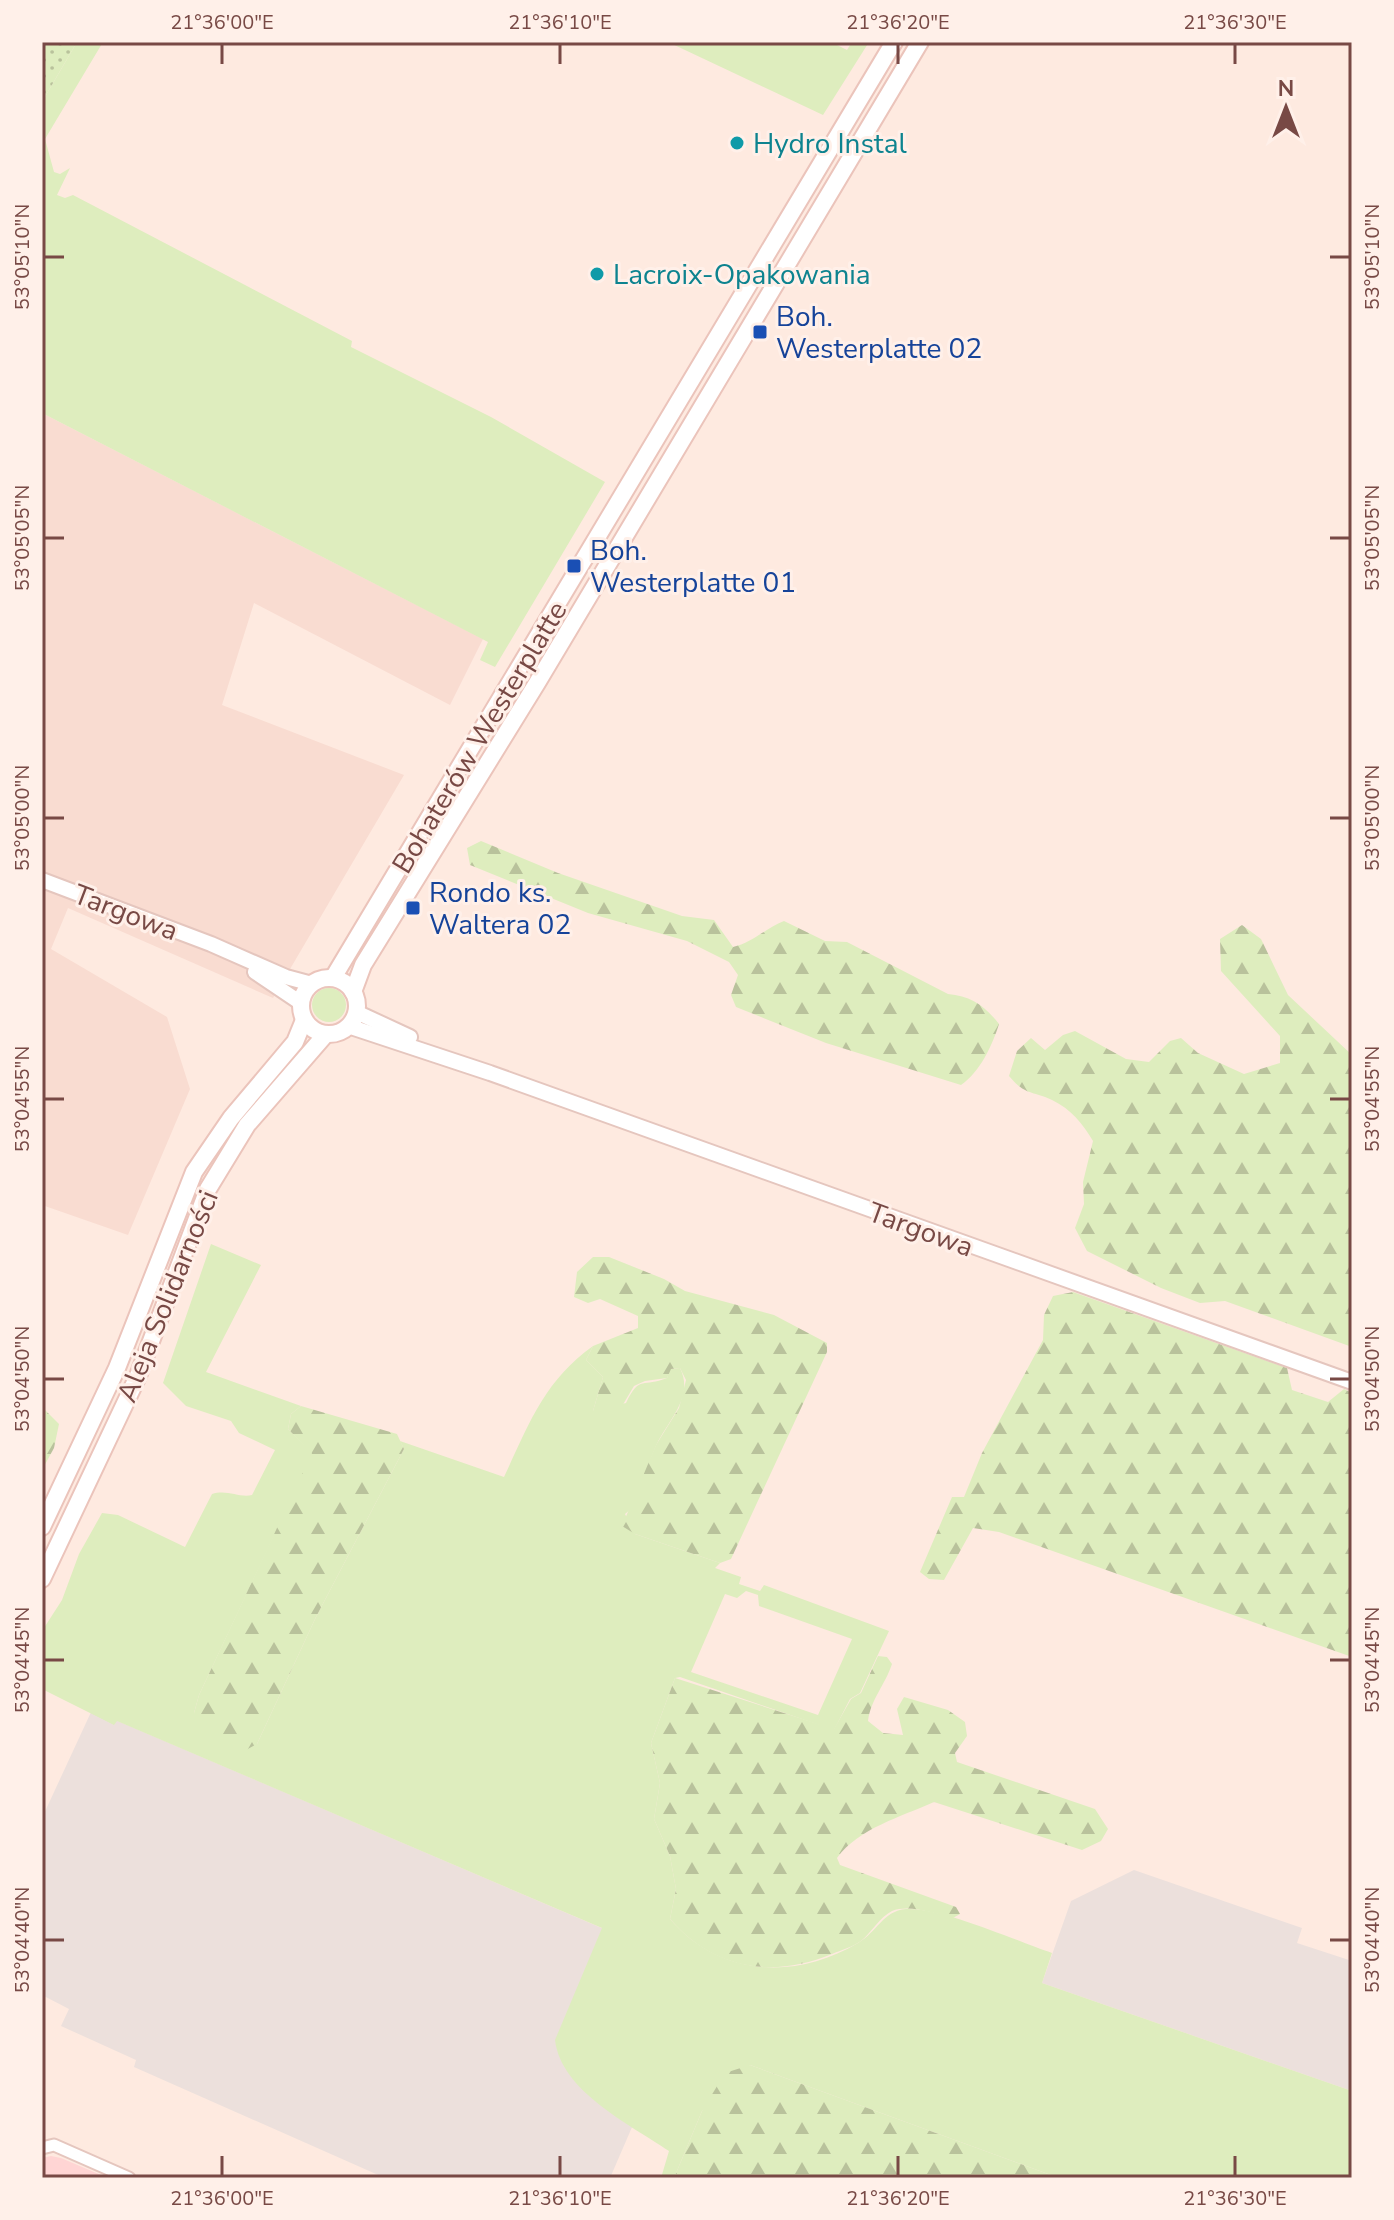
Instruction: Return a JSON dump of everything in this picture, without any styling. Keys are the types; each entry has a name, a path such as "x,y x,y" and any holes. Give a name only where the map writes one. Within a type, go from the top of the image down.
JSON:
{"main road":[{"name":"Bohaterów Westerplatte","path":"333,978 894,42"},
{"name":"Bohaterów Westerplatte","path":"353,992 363,965 537,683 920,42"},
{"path":"333,978 353,992 352,1019 326,1034 314,1029 303,1012 312,984 333,978"},
{"name":"Aleja Solidarności","path":"42,1527 131,1336 175,1212 194,1172 231,1118 295,1042 303,1012"},
{"name":"Aleja Solidarności","path":"42,1579 138,1376 208,1189 247,1125 326,1034"}],"street":[{"name":"Targowa","path":"42,880 211,944 286,977 312,984"},
{"name":"Targowa","path":"211,944 303,1012"},
{"name":"Targowa","path":"352,1019 490,1073 1352,1382"},
{"path":"42,2148 54,2145 129,2178"}],"shaded area":[{"path":"42,413 483,639 450,705 254,603 222,705 404,775 273,998 68,908 51,949 167,1017 190,1089 128,1235 42,1205"},
{"path":"92,1710 700,1970 610,2178 385,2178 134,2067 136,2060 61,2026 69,2009 42,1995 42,1818"},
{"path":"1134,1870 1302,1928 1297,1943 1352,1961 1352,2091 1042,1983 1071,1901"},
{"path":"51,2156 108,2178 42,2178 42,2158"}],"green space":[{"path":"42,42 77,42 42,102"},
{"path":"77,42 103,42 45,139 54,172 60,174 70,168 57,195 65,198 73,195 352,341 351,347 491,417 605,482 495,667 480,660 488,642 42,413 42,102"},
{"path":"668,42 831,42 847,50 852,42 869,42 823,115"},
{"path":"481,841 558,873 682,916 714,920 733,947 784,921 825,941 847,942 948,994 977,1003 999,1024 980,1066 961,1085 826,1043 736,1007 731,995 738,975 729,962 687,941 588,913 470,865 467,848"},
{"path":"1242,925 1261,939 1288,995 1352,1055 1352,1347 1225,1301 1200,1303 1161,1288 1087,1251 1075,1228 1084,1204 1083,1182 1093,1141 1071,1112 1052,1100 1025,1090 1009,1076 1017,1051 1031,1038 1045,1050 1063,1035 1075,1031 1126,1059 1149,1062 1170,1041 1181,1038 1198,1053 1244,1074 1280,1063 1280,1036 1221,971 1220,939"},
{"path":"329,988 341,993 346,1005 341,1017 329,1022 317,1017 312,1005 317,993"},
{"path":"211,1244 261,1265 206,1372 301,1406 291,1414 288,1429 313,1453 199,1695 194,1713 257,1744 316,1617 404,1449 400,1441 504,1477 530,1421 550,1389 593,1346 586,1360 603,1377 593,1411 626,1403 639,1385 667,1378 670,1369 680,1368 684,1379 682,1400 655,1448 632,1508 625,1514 635,1534 720,1563 715,1568 741,1577 739,1584 760,1591 764,1585 889,1631 860,1693 850,1699 834,1730 680,1677 675,1678 651,1743 660,1783 654,1819 670,1856 676,1889 670,1919 711,1952 734,1962 758,1967 809,1963 834,1955 865,1938 891,1914 906,1909 959,1919 1052,1953 1042,1983 1352,2091 1352,2178 1059,2178 750,2065 702,2111 674,2178 661,2178 669,2151 583,2090 560,2058 555,2040 602,1928 117,1721 114,1725 42,1689 42,1631 62,1600 79,1554 102,1513 118,1515 185,1547 212,1494 252,1495 275,1450 239,1433 231,1421 186,1406 163,1383","holes":["746,1591 758,1595 759,1606 852,1639 818,1715 691,1672 725,1594 737,1598"]},
{"path":"593,1257 609,1257 685,1291 774,1315 827,1343 827,1352 731,1559 720,1563 635,1534 622,1526 656,1445 679,1408 686,1380 680,1368 671,1369 667,1378 634,1386 615,1418 601,1419 593,1411 603,1377 586,1360 593,1346 638,1328 638,1316 600,1299 588,1303 574,1297 577,1272"},
{"path":"1073,1292 1287,1368 1292,1390 1328,1402 1344,1389 1352,1393 1352,1657 999,1532 973,1528 944,1580 929,1579 920,1572 952,1497 964,1497 982,1453 1043,1340 1044,1315 1053,1296"},
{"path":"301,1406 397,1434 404,1449 316,1617 257,1744 244,1751 196,1728 194,1713 199,1695 312,1453 288,1429 291,1414"},
{"path":"42,1407 59,1424 54,1448 42,1470"},
{"path":"878,1656 887,1657 892,1664 868,1721 883,1733 903,1735 897,1709 904,1697 948,1710 965,1722 967,1736 955,1753 957,1762 1095,1809 1108,1829 1101,1841 1082,1850 934,1802 869,1831 837,1858 840,1865 956,1907 960,1914 953,1918 914,1909 892,1911 854,1945 810,1962 787,1966 745,1965 705,1949 670,1919 676,1889 670,1856 654,1819 660,1783 651,1743 675,1678 834,1729 851,1699 861,1693"},
{"path":"750,2065 1059,2178 674,2178 702,2111 725,2073"}],"place":[{"name":"Hydro Instal","path":"737,143"},
{"name":"Lacroix-Opakowania","path":"597,274"},
{"name":"Boh. Westerplatte 02","path":"760,332"},
{"name":"Boh. Westerplatte 01","path":"574,566"},
{"name":"Rondo ks. Waltera 02","path":"413,908"}]}
